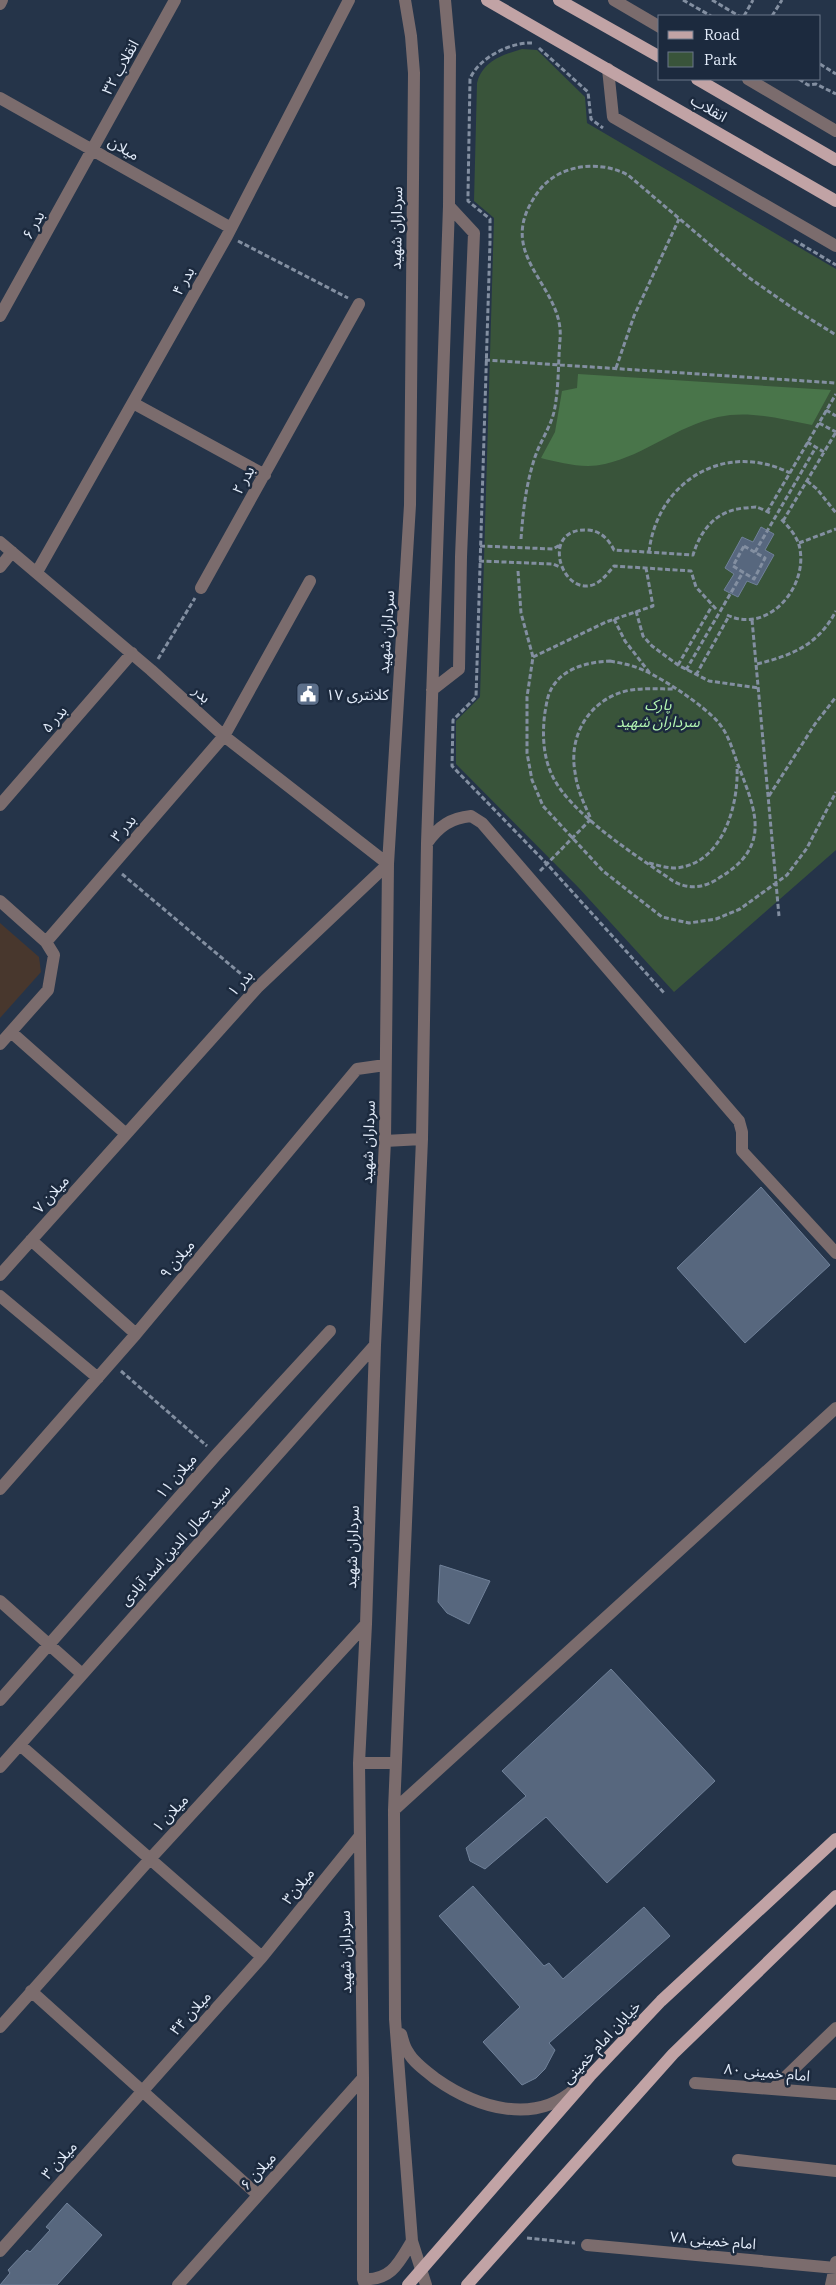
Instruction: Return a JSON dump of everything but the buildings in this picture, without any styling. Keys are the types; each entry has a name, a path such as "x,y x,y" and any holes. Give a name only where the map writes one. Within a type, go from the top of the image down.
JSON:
{"main road":[{"name":"انقلاب","path":"487,0 836,201"},
{"path":"559,0 658,56"},
{"name":"انقلاب","path":"699,80 836,160"},
{"name":"خیابان امام خمینی","path":"408,2285 590,2076 661,2001 836,1839"},
{"path":"467,2285 673,2054 836,1896"}],"street":[{"path":"0,4 2,0"},
{"name":"انقلاب ۳۲","path":"94,149 175,0"},
{"name":"بدر ۴","path":"37,572 229,232 349,0"},
{"name":"سرداران شهید","path":"364,2282 359,1763 385,1142 388,864 410,505 414,73 411,36 405,0"},
{"path":"426,2285 412,2241 395,2019 394,1810 422,1139 427,843 449,206 450,55 445,0"},
{"path":"614,0 658,26"},
{"path":"608,69 613,117 836,246"},
{"path":"750,80 836,131"},
{"name":"میلان","path":"0,98 94,149 229,232"},
{"name":"بدر ۶","path":"0,316 94,149"},
{"path":"432,690 459,669 461,545 474,233 449,206"},
{"name":"بدر ۲","path":"201,588 360,304"},
{"path":"133,403 265,475"},
{"name":"بدر","path":"0,542 151,670 224,736 388,864"},
{"path":"0,567 12,552"},
{"name":"بدر ۳","path":"46,942 224,736 310,581"},
{"name":"بدر ۵","path":"0,805 132,654"},
{"path":"427,843 441,826 457,817 471,816 482,824 739,1121 742,1132 742,1151 836,1253"},
{"name":"بدر ۱","path":"126,1134 257,988 388,864"},
{"path":"0,901 46,942 54,956 48,990 0,1044"},
{"path":"11,1032 126,1134"},
{"name":"میلان ۹","path":"0,1489 136,1334 357,1070 385,1065"},
{"name":"میلان ۷","path":"0,1275 126,1134"},
{"path":"385,1142 422,1139"},
{"path":"31,1240 136,1334"},
{"path":"0,1296 98,1378"},
{"name":"میلان ۱۱","path":"0,1700 217,1454 330,1331"},
{"name":"سید جمال الدین اسد آبادی","path":"0,1767 375,1345"},
{"path":"394,1810 836,1408"},
{"path":"0,1601 82,1674"},
{"name":"میلان ۱","path":"0,2027 150,1858 366,1624"},
{"path":"20,1745 262,1957"},
{"path":"359,1763 395,1763"},
{"name":"میلان۳","path":"262,1957 359,1836"},
{"name":"میلان ۴۴","path":"142,2091 262,1957"},
{"path":"32,1991 258,2195"},
{"path":"395,2019 408,2053 427,2072 454,2091 480,2104 529,2110 550,2104 567,2096 590,2076"},
{"path":"773,2089 836,2028"},
{"name":"میلان ۶","path":"178,2285 363,2078"},
{"name":"امام خمینی ۸۰","path":"695,2083 836,2094"},
{"name":"میلان ۳","path":"0,2250 142,2091"},
{"path":"738,2160 836,2171"},
{"path":"364,2282 389,2274 400,2262 412,2241"},
{"name":"امام خمینی ۷۸","path":"587,2245 836,2266"},
{"path":"831,2285 836,2266"},
{"path":"477,2285 478,2271"}],"path":[{"path":"683,0 709,15"},
{"path":"712,0 737,15"},
{"path":"745,15 754,0"},
{"path":"773,15 782,0"},
{"path":"607,130 590,119 588,92 533,43 522,42 505,49 482,62 473,71 470,86 468,201 490,220 481,546 476,697 453,720 452,766 547,864 665,994"},
{"path":"821,65 836,74"},
{"path":"800,80 808,85 816,84 836,94"},
{"path":"520,539 528,479 554,412 561,333 559,319 550,298 532,269 522,247 522,228 527,209 538,190 551,178 566,170 589,166 613,168 628,175 748,277 794,309 836,334"},
{"path":"616,368 634,316 680,219"},
{"path":"229,232 360,304"},
{"path":"785,235 836,265"},
{"path":"468,359 836,383"},
{"path":"461,545 553,549 577,531 590,530 602,534 614,550 693,555 697,540 705,528 721,514 734,509 755,507 768,512 835,396"},
{"path":"826,410 836,416"},
{"path":"696,675 728,616 752,620 772,611 789,597 798,580 801,561 799,543 782,520 836,432 819,423"},
{"path":"807,442 824,452"},
{"path":"755,552 816,447"},
{"path":"649,552 651,534 666,502 683,484 704,470 724,462 744,461 763,462 790,473"},
{"path":"807,481 817,489 836,513"},
{"path":"799,543 836,530"},
{"path":"561,544 558,557 560,567 567,576 583,586 593,585 604,578 614,566 691,571 696,587 716,610"},
{"path":"744,546 755,552 766,558 754,578 733,566 744,546"},
{"path":"461,561 553,564 560,567"},
{"path":"533,657 614,619 653,606 646,568"},
{"path":"518,571 521,613 533,657 527,697 527,753 532,780 543,806 572,839 603,871 662,917 689,923 716,919 740,909 786,875 807,848 836,792"},
{"path":"686,670 743,572"},
{"path":"151,670 201,588"},
{"path":"678,665 712,606"},
{"path":"636,611 644,636 652,646 678,665 696,675 728,685 759,688"},
{"path":"757,664 779,659 804,648 821,635 836,611"},
{"path":"614,619 625,641 653,676"},
{"path":"752,620 779,916"},
{"path":"595,662 625,664 644,670 675,690 702,707 718,723 733,748 753,806 757,825 755,839 746,856 730,871 714,881 696,887 684,888 616,841 564,794 551,772 544,729 545,708 555,684 581,665 595,662"},
{"path":"591,819 577,784 574,757 578,732 590,712 601,702 629,690 644,688 675,690"},
{"path":"768,797 815,724 836,697"},
{"path":"646,862 661,866 683,867 697,861 710,851 720,839 734,808 737,796 737,763"},
{"path":"531,880 591,819"},
{"path":"112,865 257,988"},
{"path":"111,1362 217,1454"},
{"path":"509,2236 587,2245"}],"shaded area":[{"path":"0,923 39,957 41,972 0,1018"}],"green space":[{"name":"پارک سرداران شهید","path":"522,49 537,50 585,97 587,123 836,269 836,850 674,992 578,887 456,764 456,721 480,697 494,218 474,201 477,83 484,69 494,60"},
{"path":"578,374 831,390 812,425 765,416 730,415 703,421 634,454 605,464 581,466 541,458 555,432 562,391 577,388"}],"place":[{"name":"کلانتری ۱۷","path":"308,694"}]}
